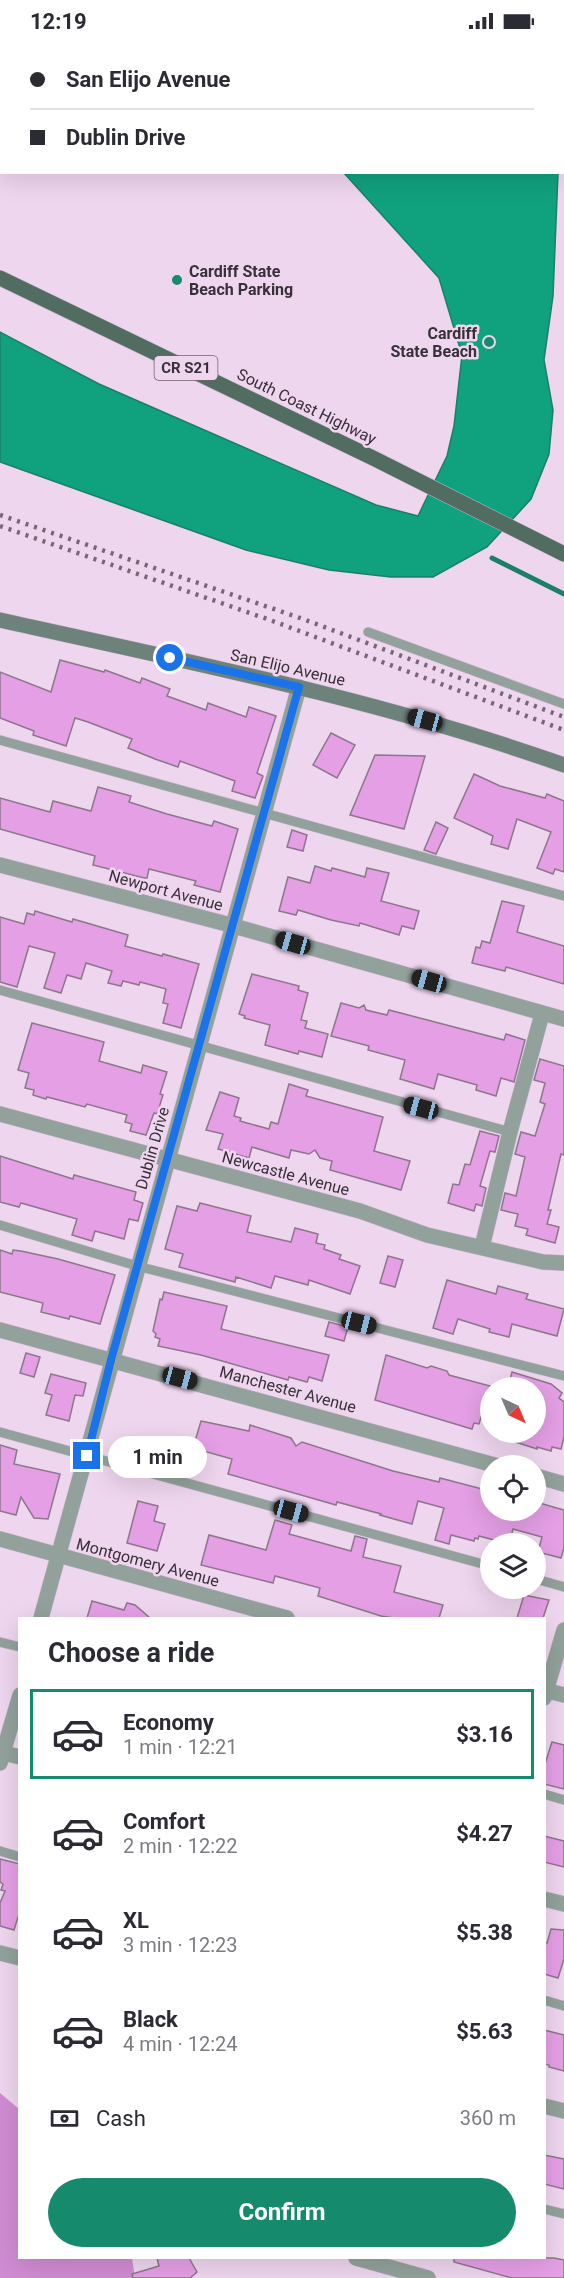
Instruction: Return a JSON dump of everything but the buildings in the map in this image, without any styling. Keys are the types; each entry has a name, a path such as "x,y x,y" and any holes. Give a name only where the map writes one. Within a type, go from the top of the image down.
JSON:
{"main road":[{"name":"South Coast Highway","path":"0,278 373,458 564,554"},
{"name":"San Elijo Avenue","path":"0,620 299,687 425,720 564,765"}],"street":[{"name":"Dublin Drive","path":"41,1617 231,925 299,687"},
{"name":"Newport Avenue","path":"0,865 231,925 564,1019"},
{"path":"482,1247 542,1014"},
{"name":"Newcastle Avenue","path":"0,1114 360,1211 427,1235 543,1262 564,1263"},
{"name":"Manchester Avenue","path":"0,1330 480,1461"},
{"path":"546,1479 564,1484"},
{"name":"Montgomery Avenue","path":"0,1539 283,1617"},
{"path":"546,1690 564,1630"},
{"path":"546,1693 564,1695"},
{"path":"18,1701 1,1756 18,1757"},
{"path":"546,1900 564,1904"},
{"path":"0,1953 18,1958"},
{"path":"546,2106 564,2111"},
{"path":"359,2259 428,2278"}],"lane":[{"path":"368,632 564,704"},
{"path":"0,740 264,811 564,896"},
{"path":"0,990 510,1132"},
{"path":"0,1225 137,1266 562,1374"},
{"path":"0,1432 480,1563"},
{"path":"546,1582 564,1587"},
{"path":"0,1642 18,1646"},
{"path":"546,1795 564,1800"},
{"path":"0,1851 18,1856"},
{"path":"546,2001 564,2006"},
{"path":"546,2210 564,2214"}],"shaded area":[{"path":"345,174 558,174 553,296 544,360 553,410 549,454 531,499 487,547 433,577 391,577 329,570 246,550 0,462 0,332 99,384 376,505 418,516 447,456 454,426 462,355 439,278"},
{"path":"0,2093 18,2108 18,2259 132,2259 135,2278 0,2278"}],"waterway":[{"path":"492,558 564,594"}],"railway":[{"path":"0,515 303,619 564,717"},
{"path":"0,526 270,620 564,730"}],"place":[{"name":"Cardiff State Beach Parking","path":"177,280"},
{"name":"Cardiff State Beach","path":"489,342"}],"route":[{"path":"87,1456 111,1360 299,687 170,658"}]}
